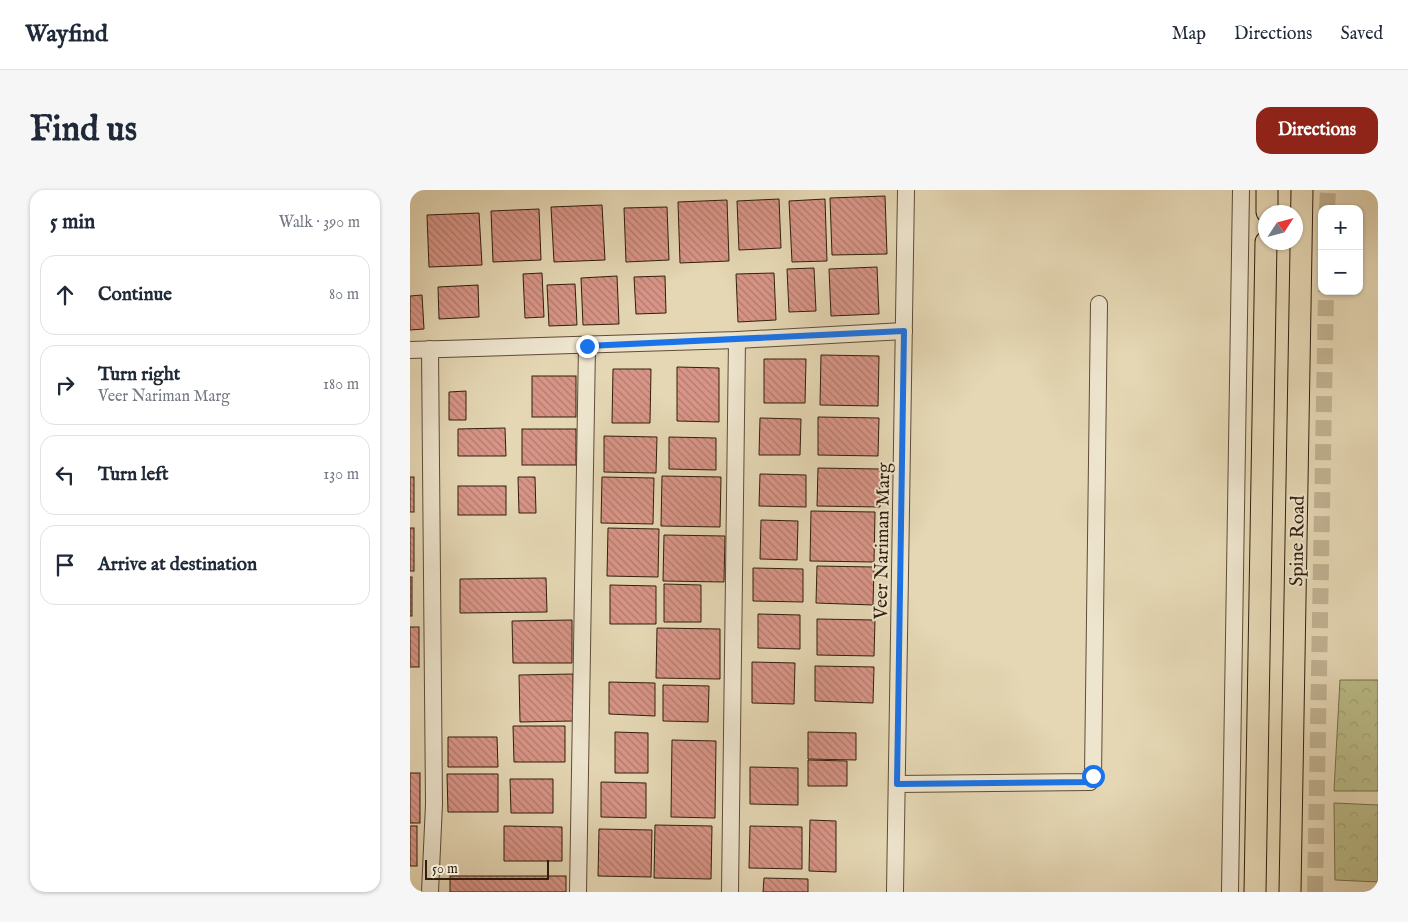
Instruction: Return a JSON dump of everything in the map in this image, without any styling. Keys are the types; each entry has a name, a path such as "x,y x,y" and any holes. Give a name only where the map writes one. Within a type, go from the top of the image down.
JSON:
{"main road":[{"path":"1267,190 1267,205"},
{"name":"Spine Road","path":"1290,892 1302,190"},
{"name":"Spine Road","path":"1255,892 1266,250"}],"street":[{"name":"Veer Nariman Marg","path":"895,892 906,190"},
{"path":"1230,892 1242,190"},
{"path":"897,784 1090,782 1093,776 1099,304"},
{"path":"410,350 587,346 904,331"},
{"path":"730,892 737,340"},
{"path":"578,892 587,346"},
{"path":"430,349 434,804 430,892"}],"green space":[{"path":"1340,680 1378,680 1378,791 1334,791"},
{"path":"1334,803 1378,805 1378,882 1335,880"}],"building":[{"path":"885,196 887,254 832,255 830,198"},
{"path":"779,199 781,248 739,250 737,201"},
{"path":"825,199 827,261 792,262 789,201"},
{"path":"727,200 729,261 680,263 678,202"},
{"path":"602,205 605,260 554,262 551,207"},
{"path":"667,207 669,260 626,262 624,208"},
{"path":"539,209 541,260 493,262 491,211"},
{"path":"479,213 482,265 429,267 427,215"},
{"path":"877,267 879,314 831,316 829,269"},
{"path":"814,268 816,311 789,312 787,269"},
{"path":"542,273 544,317 525,318 523,274"},
{"path":"774,273 776,320 738,322 736,274"},
{"path":"617,276 619,324 583,325 581,278"},
{"path":"665,276 666,313 636,314 634,277"},
{"path":"575,284 577,325 549,326 547,285"},
{"path":"478,285 479,317 439,319 438,287"},
{"path":"422,295 424,329 410,330 410,296"},
{"path":"821,355 879,356 878,406 820,405"},
{"path":"764,359 806,359 805,403 764,403"},
{"path":"677,367 719,368 719,422 677,421"},
{"path":"613,369 651,369 650,423 612,423"},
{"path":"532,376 576,376 576,417 532,417"},
{"path":"466,391 466,420 449,420 449,392"},
{"path":"818,417 879,418 878,456 818,455"},
{"path":"760,418 801,419 800,455 759,455"},
{"path":"505,428 506,456 458,456 458,429"},
{"path":"522,429 576,429 576,465 522,465"},
{"path":"604,436 657,437 656,473 604,472"},
{"path":"669,437 716,438 716,470 669,469"},
{"path":"818,468 880,469 880,507 817,506"},
{"path":"760,474 806,475 806,507 759,506"},
{"path":"662,476 721,477 720,527 661,526"},
{"path":"410,477 414,477 414,512 410,512"},
{"path":"518,477 535,477 536,513 519,513"},
{"path":"602,477 654,478 653,524 601,523"},
{"path":"458,486 506,486 506,515 458,515"},
{"path":"811,511 875,512 874,562 810,561"},
{"path":"761,520 798,521 797,560 760,559"},
{"path":"410,528 414,528 414,571 410,571"},
{"path":"608,528 659,529 658,577 607,576"},
{"path":"664,535 725,536 724,582 663,581"},
{"path":"817,566 874,567 873,605 816,603"},
{"path":"753,568 803,569 803,602 753,601"},
{"path":"410,577 412,577 412,616 410,616"},
{"path":"546,578 547,612 460,613 460,579"},
{"path":"664,584 701,585 701,622 664,622"},
{"path":"610,585 656,586 656,624 610,624"},
{"path":"758,614 800,615 800,649 758,648"},
{"path":"817,619 875,620 874,656 817,655"},
{"path":"572,620 572,663 513,663 512,621"},
{"path":"410,627 419,627 419,667 410,667"},
{"path":"657,628 720,629 720,679 656,678"},
{"path":"752,662 795,663 794,704 752,703"},
{"path":"815,666 874,667 873,703 815,701"},
{"path":"573,674 573,721 520,722 519,675"},
{"path":"609,682 655,683 655,716 609,714"},
{"path":"663,685 709,686 708,722 663,721"},
{"path":"513,726 565,726 565,762 514,762"},
{"path":"615,732 648,733 648,773 615,773"},
{"path":"808,732 856,733 856,760 808,759"},
{"path":"448,737 497,737 498,767 448,767"},
{"path":"672,740 716,741 715,818 671,817"},
{"path":"808,760 847,761 847,786 808,786"},
{"path":"750,767 798,768 798,805 750,804"},
{"path":"410,773 420,773 420,823 410,823"},
{"path":"447,774 498,774 498,812 448,812"},
{"path":"510,779 553,779 553,813 511,813"},
{"path":"601,782 646,783 646,818 601,817"},
{"path":"810,820 836,821 836,872 809,871"},
{"path":"655,825 712,826 711,879 654,878"},
{"path":"410,826 417,826 417,866 410,866"},
{"path":"504,826 562,827 562,861 504,861"},
{"path":"750,826 802,827 802,869 749,868"},
{"path":"599,829 652,830 651,877 598,876"},
{"path":"450,876 566,876 566,892 450,892"},
{"path":"764,878 808,879 808,892 763,892"}],"tunnel":[{"path":"1327,205 1328,190"},
{"path":"1315,892 1326,295"}],"route":[{"path":"587,346 904,331 897,784 1090,782 1093,776"}]}
